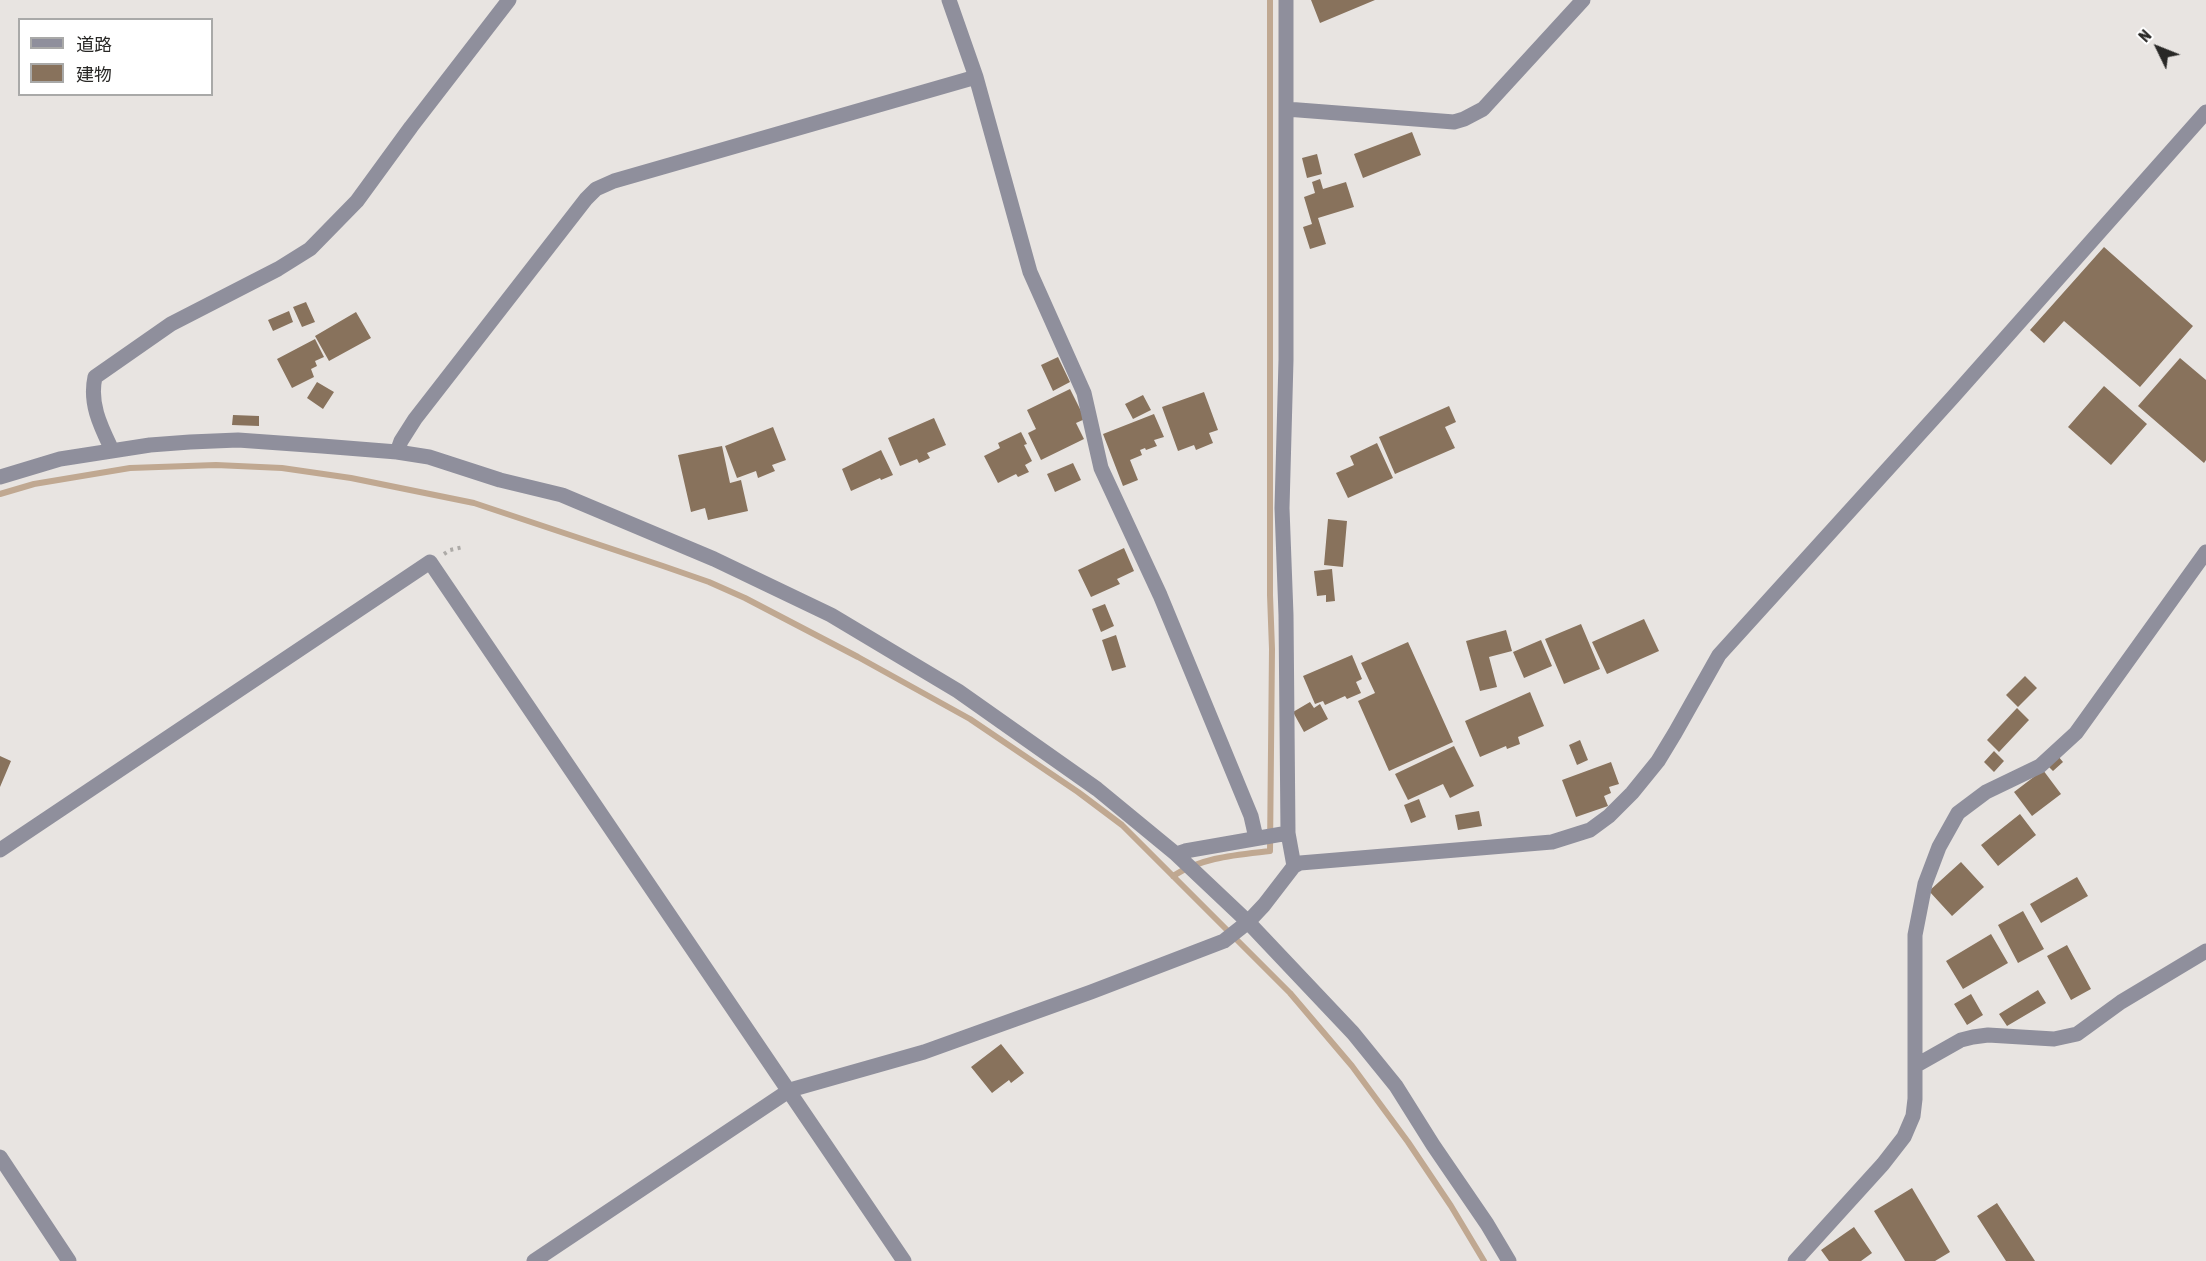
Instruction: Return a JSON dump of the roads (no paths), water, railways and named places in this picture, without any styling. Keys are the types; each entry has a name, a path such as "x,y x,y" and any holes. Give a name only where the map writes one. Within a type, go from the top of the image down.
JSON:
{"street":[{"path":"112,450 96,419 93,385 95,377 171,324 278,269 310,249 357,201 509,0"},
{"path":"949,0 976,77 1030,272 1084,393 1101,468 1160,594 1251,816 1256,838"},
{"path":"1286,0 1286,360 1282,508 1286,615 1288,833 1294,866"},
{"path":"1286,110 1454,122 1464,119 1483,109 1583,0"},
{"path":"397,452 415,419 596,189 614,181 976,77"},
{"path":"534,1261 790,1090 924,1052 1224,941 1264,905 1294,866 1309,861 1552,842 1590,830 1609,816 1632,793 1658,761 1719,655 1953,397 2206,112"},
{"path":"0,477 60,459 150,445 238,441 397,452 429,457 500,480 562,495 714,559 831,615 958,691 1097,789 1176,854 1243,925 1353,1033 1396,1086 1509,1261"},
{"path":"1795,1261 1883,1164 1904,1137 1913,1116 1915,1099 1915,934 1925,884 1939,847 1958,813 1986,792 2040,766 2076,733 2206,552"},
{"path":"0,850 430,562 904,1261"},
{"path":"1176,854 1185,850 1288,833"},
{"path":"1915,1066 1961,1040 1973,1037 1988,1035 2054,1038 2077,1034 2121,1002 2206,951"},
{"path":"0,1157 69,1261"}],"waterway":[{"path":"1173,876 1207,861 1270,851 1272,649 1270,595 1270,0"},
{"path":"0,494 34,484 130,468 216,465 282,468 351,478 474,503 709,582 745,598 970,719 1078,792 1122,825 1290,993 1352,1066 1408,1142 1484,1261"}]}
